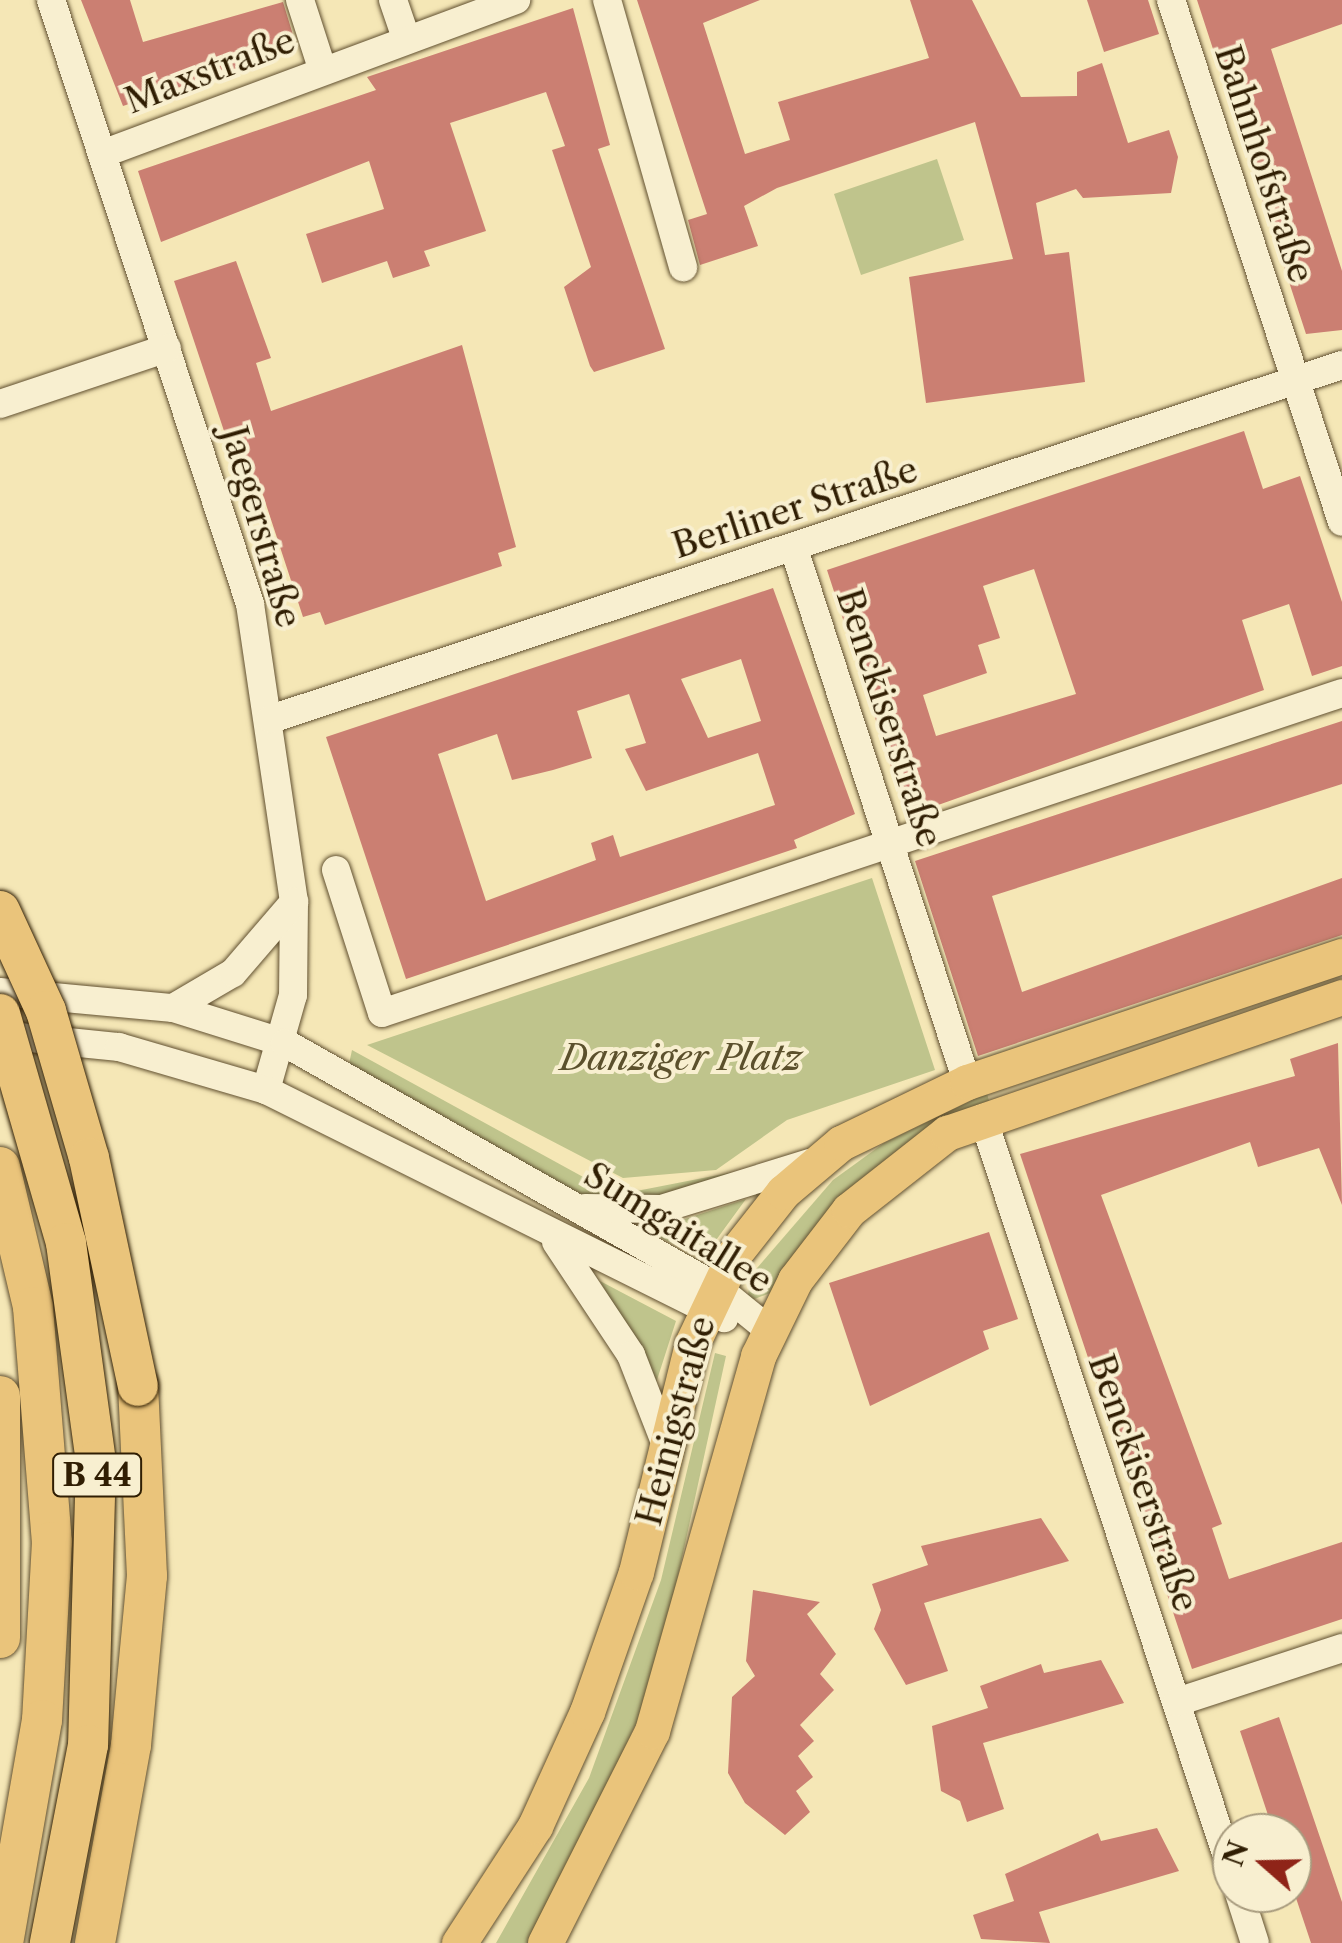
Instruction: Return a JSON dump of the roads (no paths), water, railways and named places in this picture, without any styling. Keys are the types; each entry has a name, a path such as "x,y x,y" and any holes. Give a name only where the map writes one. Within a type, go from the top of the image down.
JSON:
{"highway":[{"path":"0,911 46,1011 119,1266 146,1478 137,1684 96,1943"},
{"name":"B 44","path":"0,1014 66,1243 96,1461 88,1745 50,1943"},
{"name":"B 44","path":"0,1167 32,1307 52,1542 42,1720 2,1943"},
{"path":"0,1396 0,1638"}],"main road":[{"name":"Heinigstraße","path":"460,1943 534,1826 588,1712 636,1572 665,1442 710,1300 759,1219 816,1161 967,1082 1342,956"},
{"name":"Heinigstraße","path":"545,1943 652,1731 769,1330 849,1210 919,1150 983,1118 1342,996"}],"street":[{"name":"Jaegerstraße","path":"51,0 242,572 271,719 294,902 285,1044 266,1090"},
{"path":"300,0 322,68"},
{"path":"393,0 406,38"},
{"name":"Maxstraße","path":"102,154 322,68 516,0"},
{"path":"607,0 682,267"},
{"name":"Bahnhofstraße","path":"1171,0 1342,522"},
{"path":"0,404 167,348"},
{"name":"Berliner Straße","path":"271,719 1342,365"},
{"name":"Benckiserstraße","path":"794,549 967,1082"},
{"path":"336,870 382,1013 1342,692"},
{"path":"172,1008 233,973 294,902"},
{"name":"Sumgaitallee","path":"0,992 172,1008 285,1044 575,1207 710,1300"},
{"name":"Sumgaitallee","path":"0,1035 120,1047 266,1090 545,1229 710,1300 769,1330"},
{"name":"Benckiserstraße","path":"983,1118 1213,1813"},
{"path":"575,1207 661,1208 816,1161"},
{"path":"545,1229 608,1314 665,1442"},
{"path":"1178,1702 1342,1648"},
{"path":"1245,1913 1255,1943"}],"park label":[{"name":"Danziger Platz","path":"681,1058"}]}
